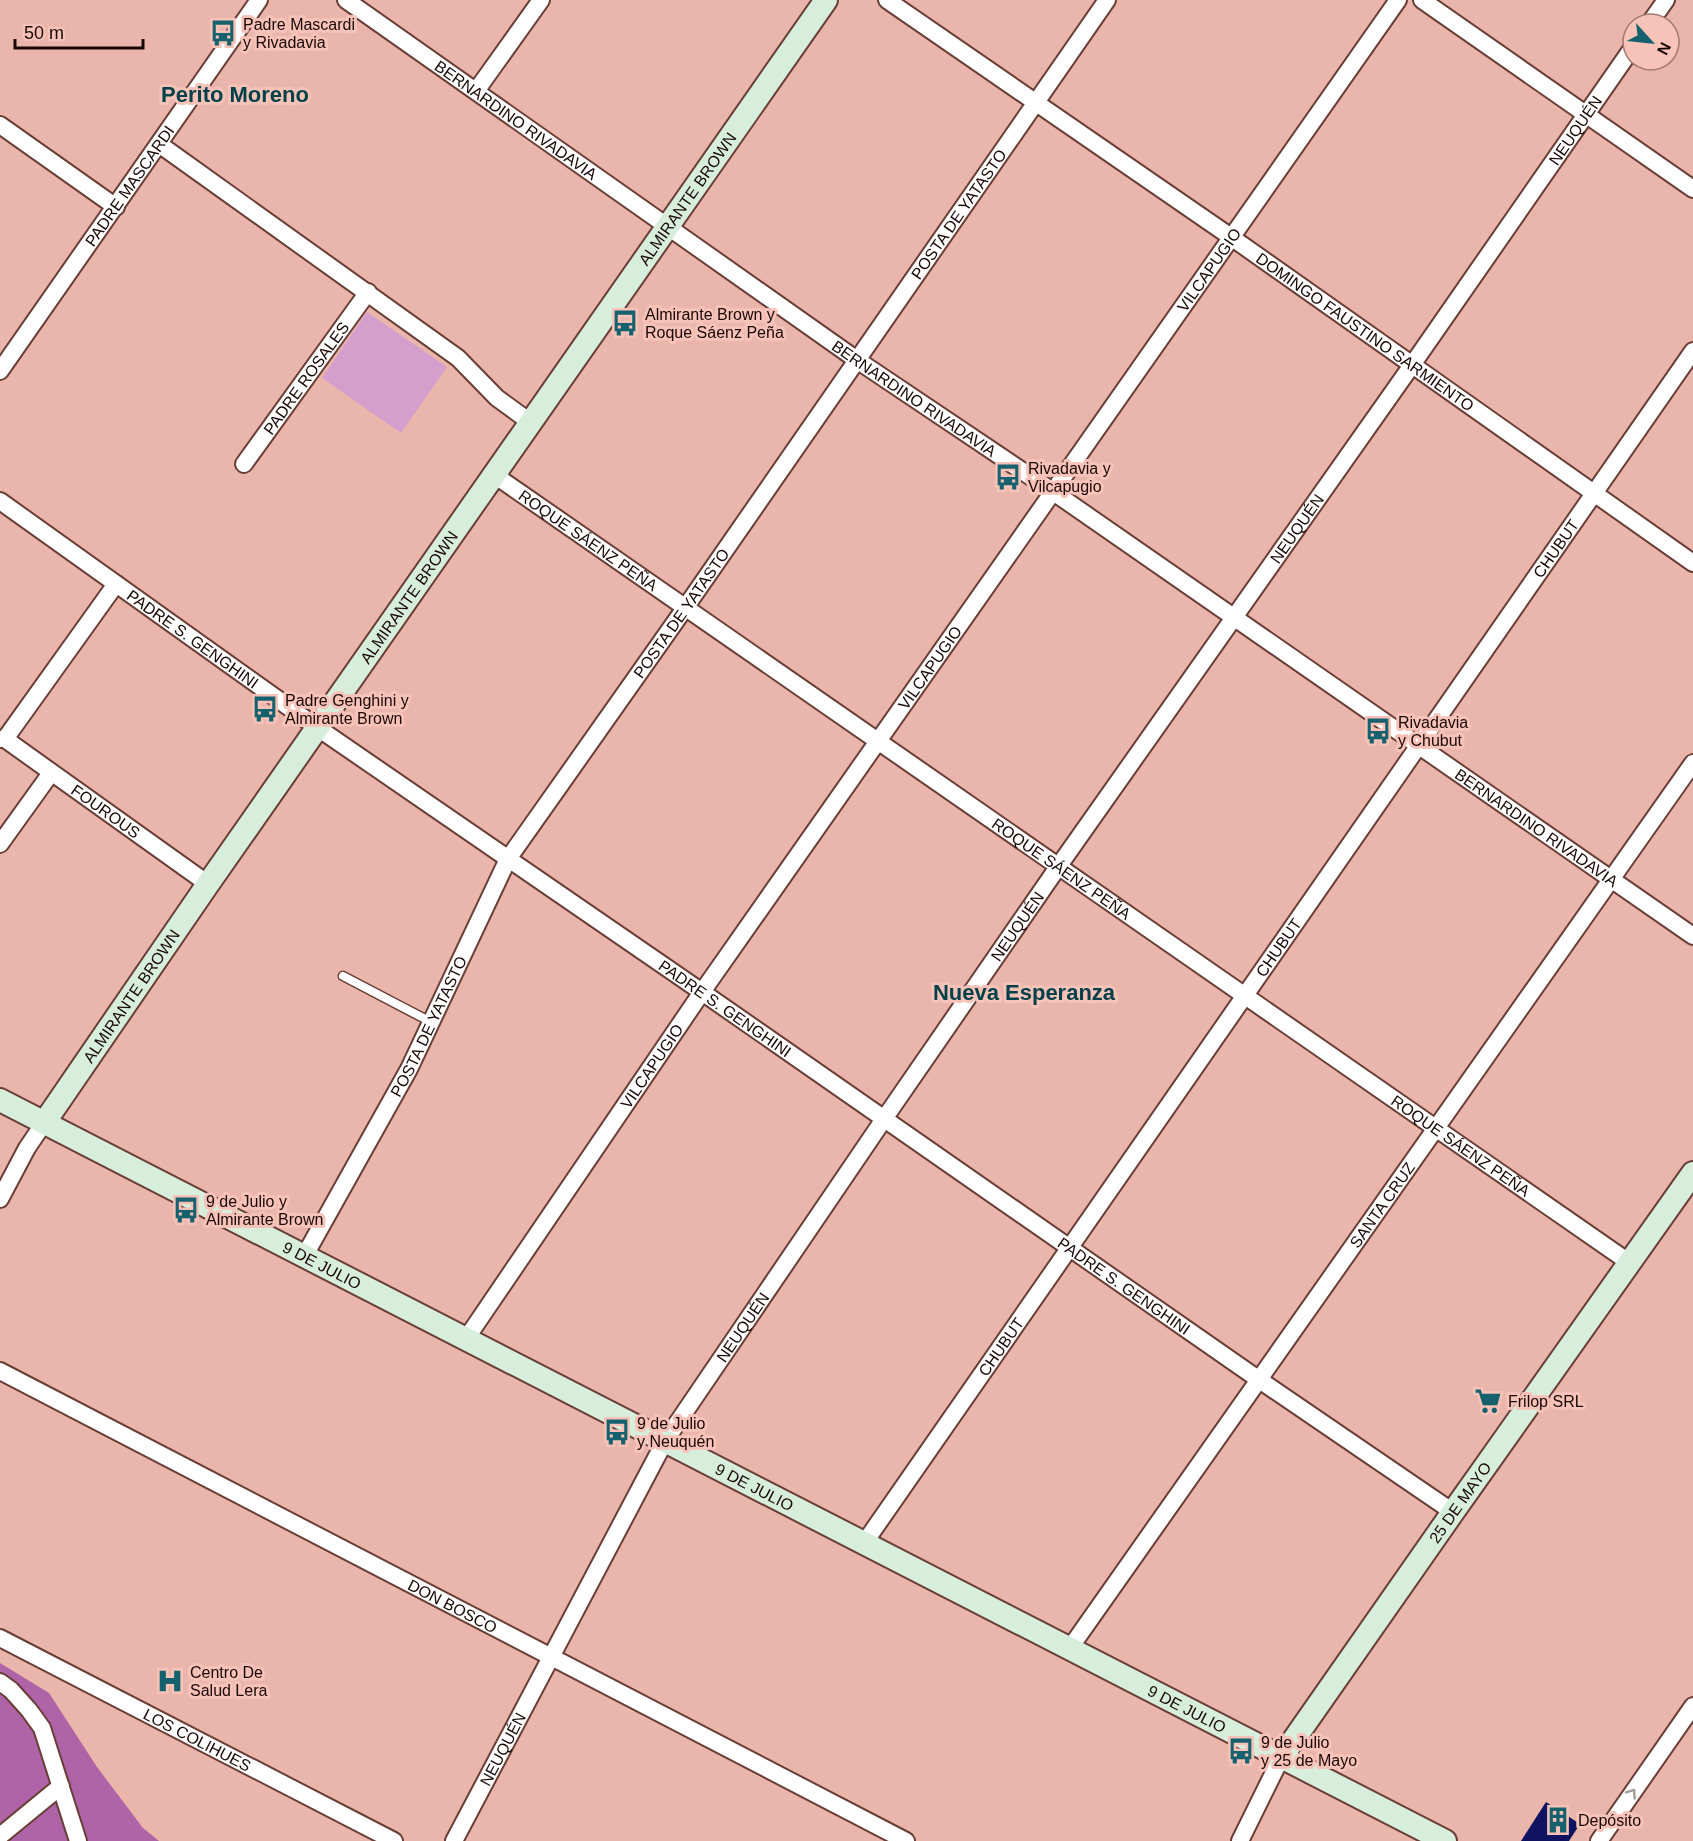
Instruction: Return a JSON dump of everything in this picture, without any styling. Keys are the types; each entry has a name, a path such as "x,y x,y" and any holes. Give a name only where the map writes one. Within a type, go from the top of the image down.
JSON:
{"street":[{"name":"PADRE MASCARDI","path":"0,371 259,0"},
{"name":"BERNARDINO RIVADAVIA","path":"346,0 857,360 1052,491 1693,936"},
{"path":"476,91 541,0"},
{"name":"ALMIRANTE BROWN","path":"0,1199 27,1148 208,884 826,0"},
{"name":"DOMINGO FAUSTINO SARMIENTO","path":"887,0 1231,237 1693,563"},
{"name":"POSTA DE YATASTO","path":"305,1255 409,1068 508,859 1107,0"},
{"name":"VILCAPUGIO","path":"466,1339 702,992 1398,0"},
{"path":"1422,0 1693,189"},
{"name":"NEUQUÉN","path":"454,1841 665,1441 1058,867 1412,365 1621,63"},
{"path":"0,125 116,207"},
{"path":"159,144 458,358 497,398 530,422"},
{"name":"PADRE ROSALES","path":"244,464 368,292"},
{"name":"CHUBUT","path":"865,1542 1693,351"},
{"name":"ROQUE SÁENZ PEÑA","path":"493,474 1630,1263"},
{"name":"PADRE S. GENGHINI","path":"0,501 318,728 1453,1512"},
{"path":"2,739 116,584"},
{"name":"FOUROUS","path":"2,739 208,884"},
{"name":"SANTA CRUZ","path":"1070,1648 1693,764"},
{"path":"0,844 51,772"},
{"name":"9 DE JULIO","path":"0,1100 1445,1841"},
{"name":"25 DE MAYO","path":"1240,1841 1281,1758 1693,1173"},
{"name":"DON BOSCO","path":"0,1371 906,1841"},
{"name":"LOS COLIHUES","path":"0,1638 394,1841"},
{"path":"0,1682 11,1690 42,1728 78,1841"},
{"path":"1599,1841 1693,1706"},
{"path":"0,1836 61,1786"}],"lane":[{"path":"343,976 431,1022"}],"shaded area":[{"path":"367,312 447,367 401,433 322,378"},
{"path":"0,1663 49,1693 97,1767 143,1828 159,1841 0,1841"}],"building":[{"path":"1546,1802 1580,1824 1569,1841 1521,1841"}],"place":[{"name":"Padre Mascardi y Rivadavia","path":"223,33"},
{"name":"Almirante Brown y Roque Sáenz Peña","path":"625,323"},
{"name":"Rivadavia y Vilcapugio","path":"1008,477"},
{"name":"Padre Genghini y Almirante Brown","path":"265,709"},
{"name":"Rivadavia y Chubut","path":"1378,731"},
{"name":"9 de Julio y Almirante Brown","path":"186,1210"},
{"name":"Frilop SRL","path":"1488,1401"},
{"name":"9 de Julio y Neuquén","path":"617,1432"},
{"name":"Centro De Salud Lera","path":"170,1681"},
{"name":"9 de Julio y 25 de Mayo","path":"1241,1751"},
{"name":"Depósito","path":"1558,1820"}],"district":[{"name":"Perito Moreno","path":"235,94"},
{"name":"Nueva Esperanza","path":"1024,992"}]}
